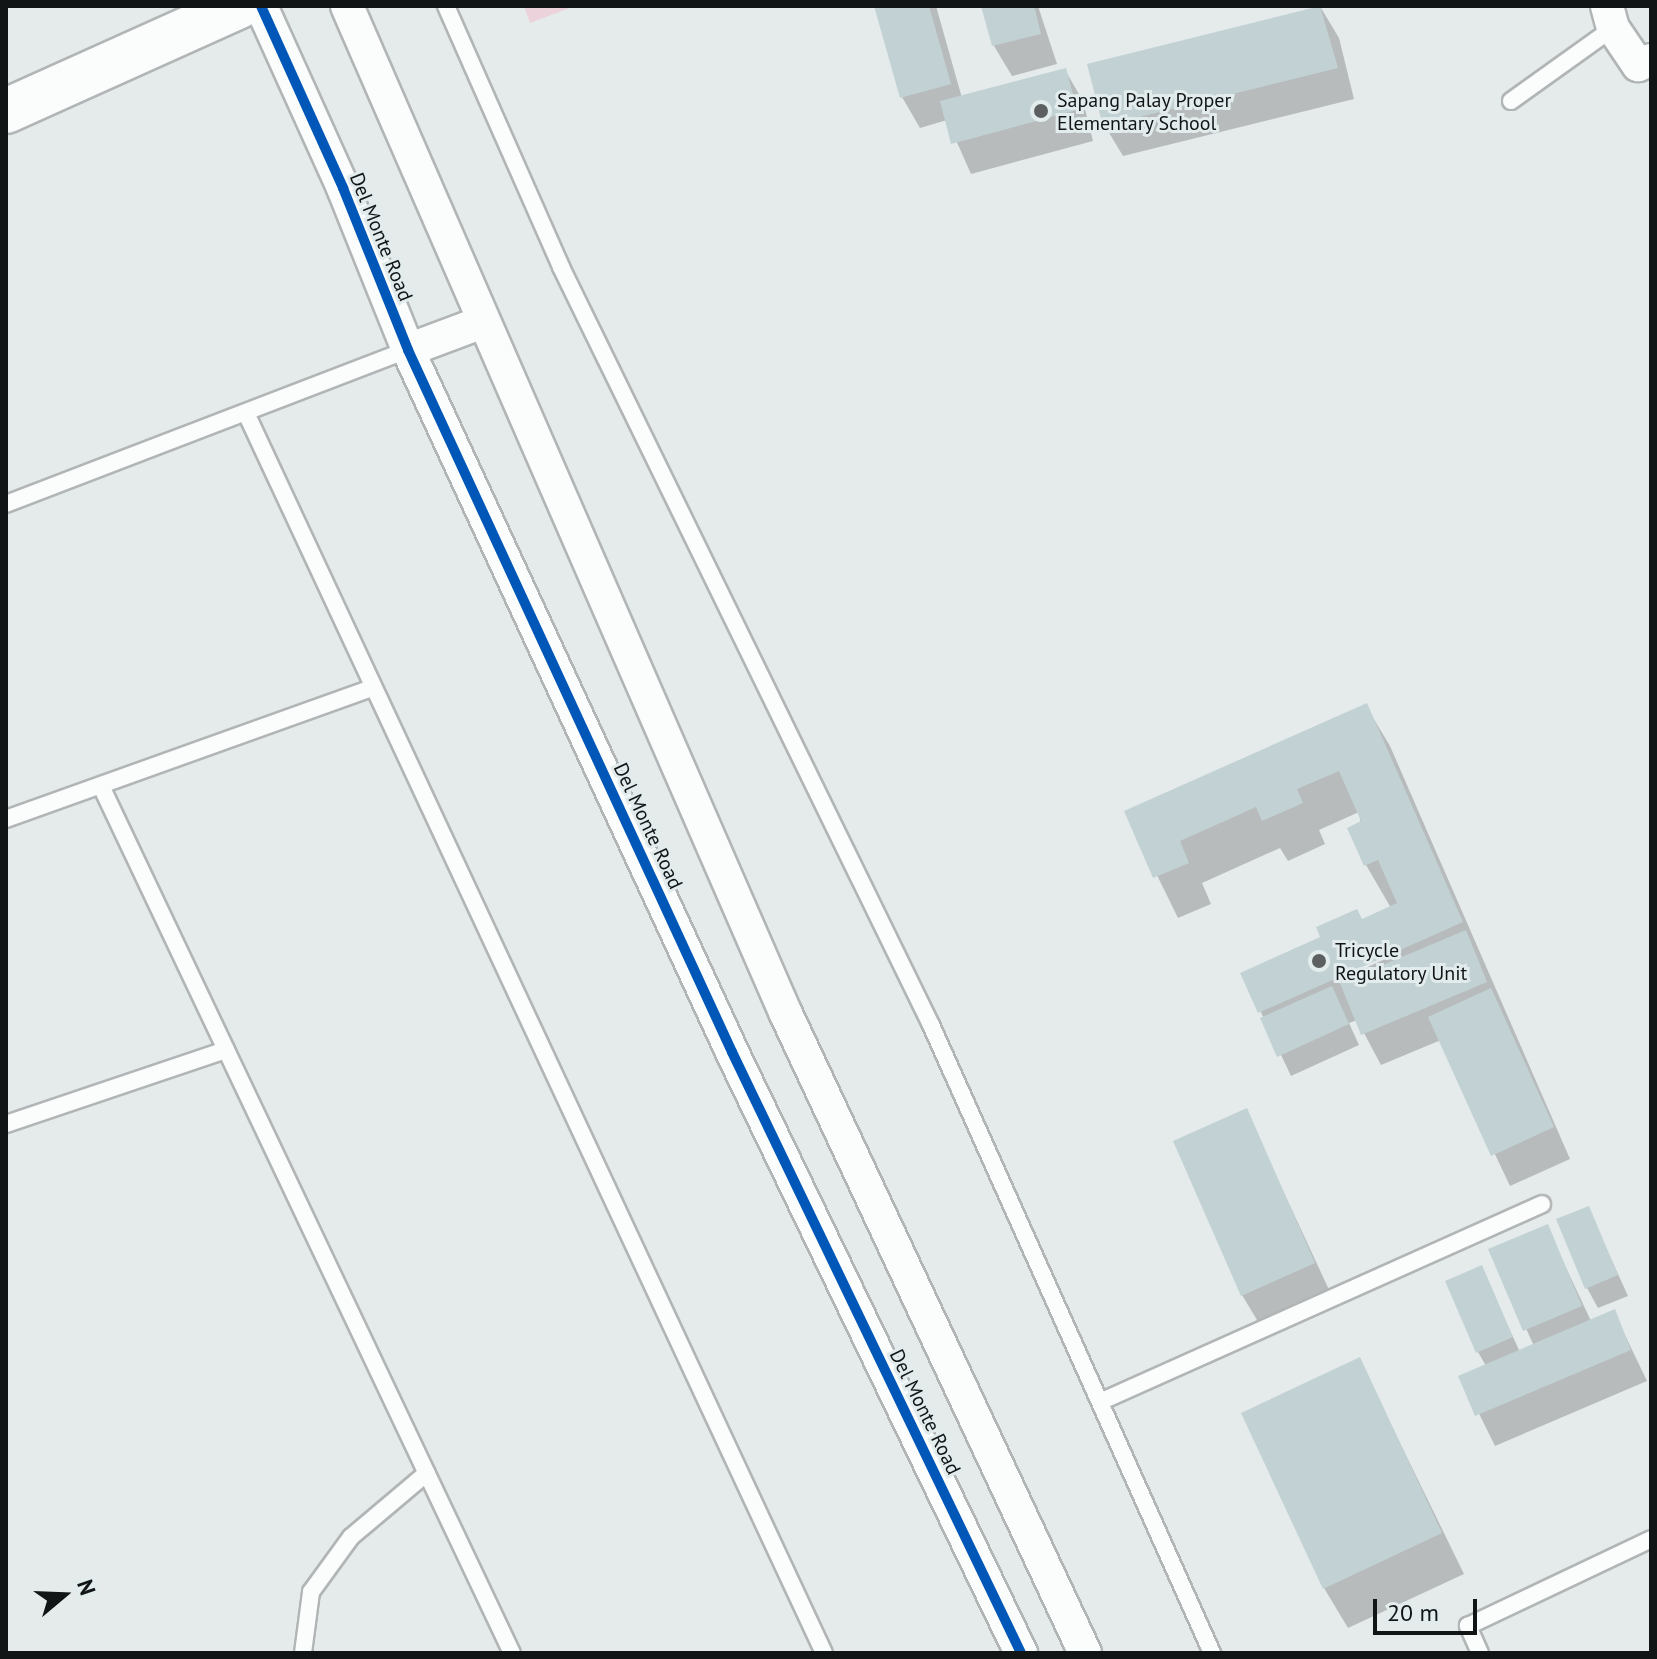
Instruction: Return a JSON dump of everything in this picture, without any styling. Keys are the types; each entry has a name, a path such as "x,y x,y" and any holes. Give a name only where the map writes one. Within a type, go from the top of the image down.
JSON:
{"main road":[{"path":"6,111 240,6"}],"street":[{"name":"Del Monte Road","path":"261,6 343,188 408,350 732,1052 1021,1653"},
{"path":"347,6 480,323 786,1014 1085,1653"},
{"path":"1610,17 1638,65 1651,60"},
{"path":"408,350 480,323"}],"lane":[{"path":"446,6 561,267 924,1011 1102,1401 1212,1653"},
{"path":"1511,101 1610,17"},
{"path":"6,504 408,350"},
{"path":"246,413 371,688 824,1653"},
{"path":"6,819 371,688"},
{"path":"101,786 512,1653"},
{"path":"6,1124 226,1050"},
{"path":"1102,1401 1542,1204"},
{"path":"303,1653 311,1592 351,1537 427,1473"},
{"path":"1480,1653 1468,1626 1651,1539"}],"shaded area":[{"path":"524,6 575,6 530,23"}],"building":[{"path":"874,6 929,6 951,84 900,98"},
{"path":"981,6 1034,6 1041,34 992,46"},
{"path":"1320,6 1338,68 1103,126 1087,64"},
{"path":"1066,68 1077,110 951,144 940,101"},
{"path":"1367,703 1463,922 1258,1013 1240,973 1320,937 1316,927 1357,909 1362,919 1397,903 1378,860 1364,866 1347,828 1361,821 1339,771 1297,789 1303,803 1262,821 1256,807 1180,841 1189,863 1153,878 1124,811"},
{"path":"1466,930 1487,982 1361,1035 1340,983"},
{"path":"1332,986 1349,1024 1277,1057 1260,1018"},
{"path":"1491,988 1554,1127 1491,1156 1428,1017"},
{"path":"1247,1108 1315,1263 1241,1296 1173,1141"},
{"path":"1589,1206 1618,1275 1585,1289 1556,1219"},
{"path":"1548,1224 1582,1306 1523,1331 1488,1249"},
{"path":"1482,1265 1513,1337 1476,1353 1445,1281"},
{"path":"1615,1309 1631,1350 1475,1416 1458,1376"},
{"path":"1360,1357 1442,1533 1323,1589 1241,1413"}],"cycle path":[{"path":"261,6 343,188 408,350 732,1052 1021,1653"}],"place":[{"name":"Sapang Palay Proper Elementary School","path":"1041,111"},
{"name":"Tricycle Regulatory Unit","path":"1319,961"}]}
